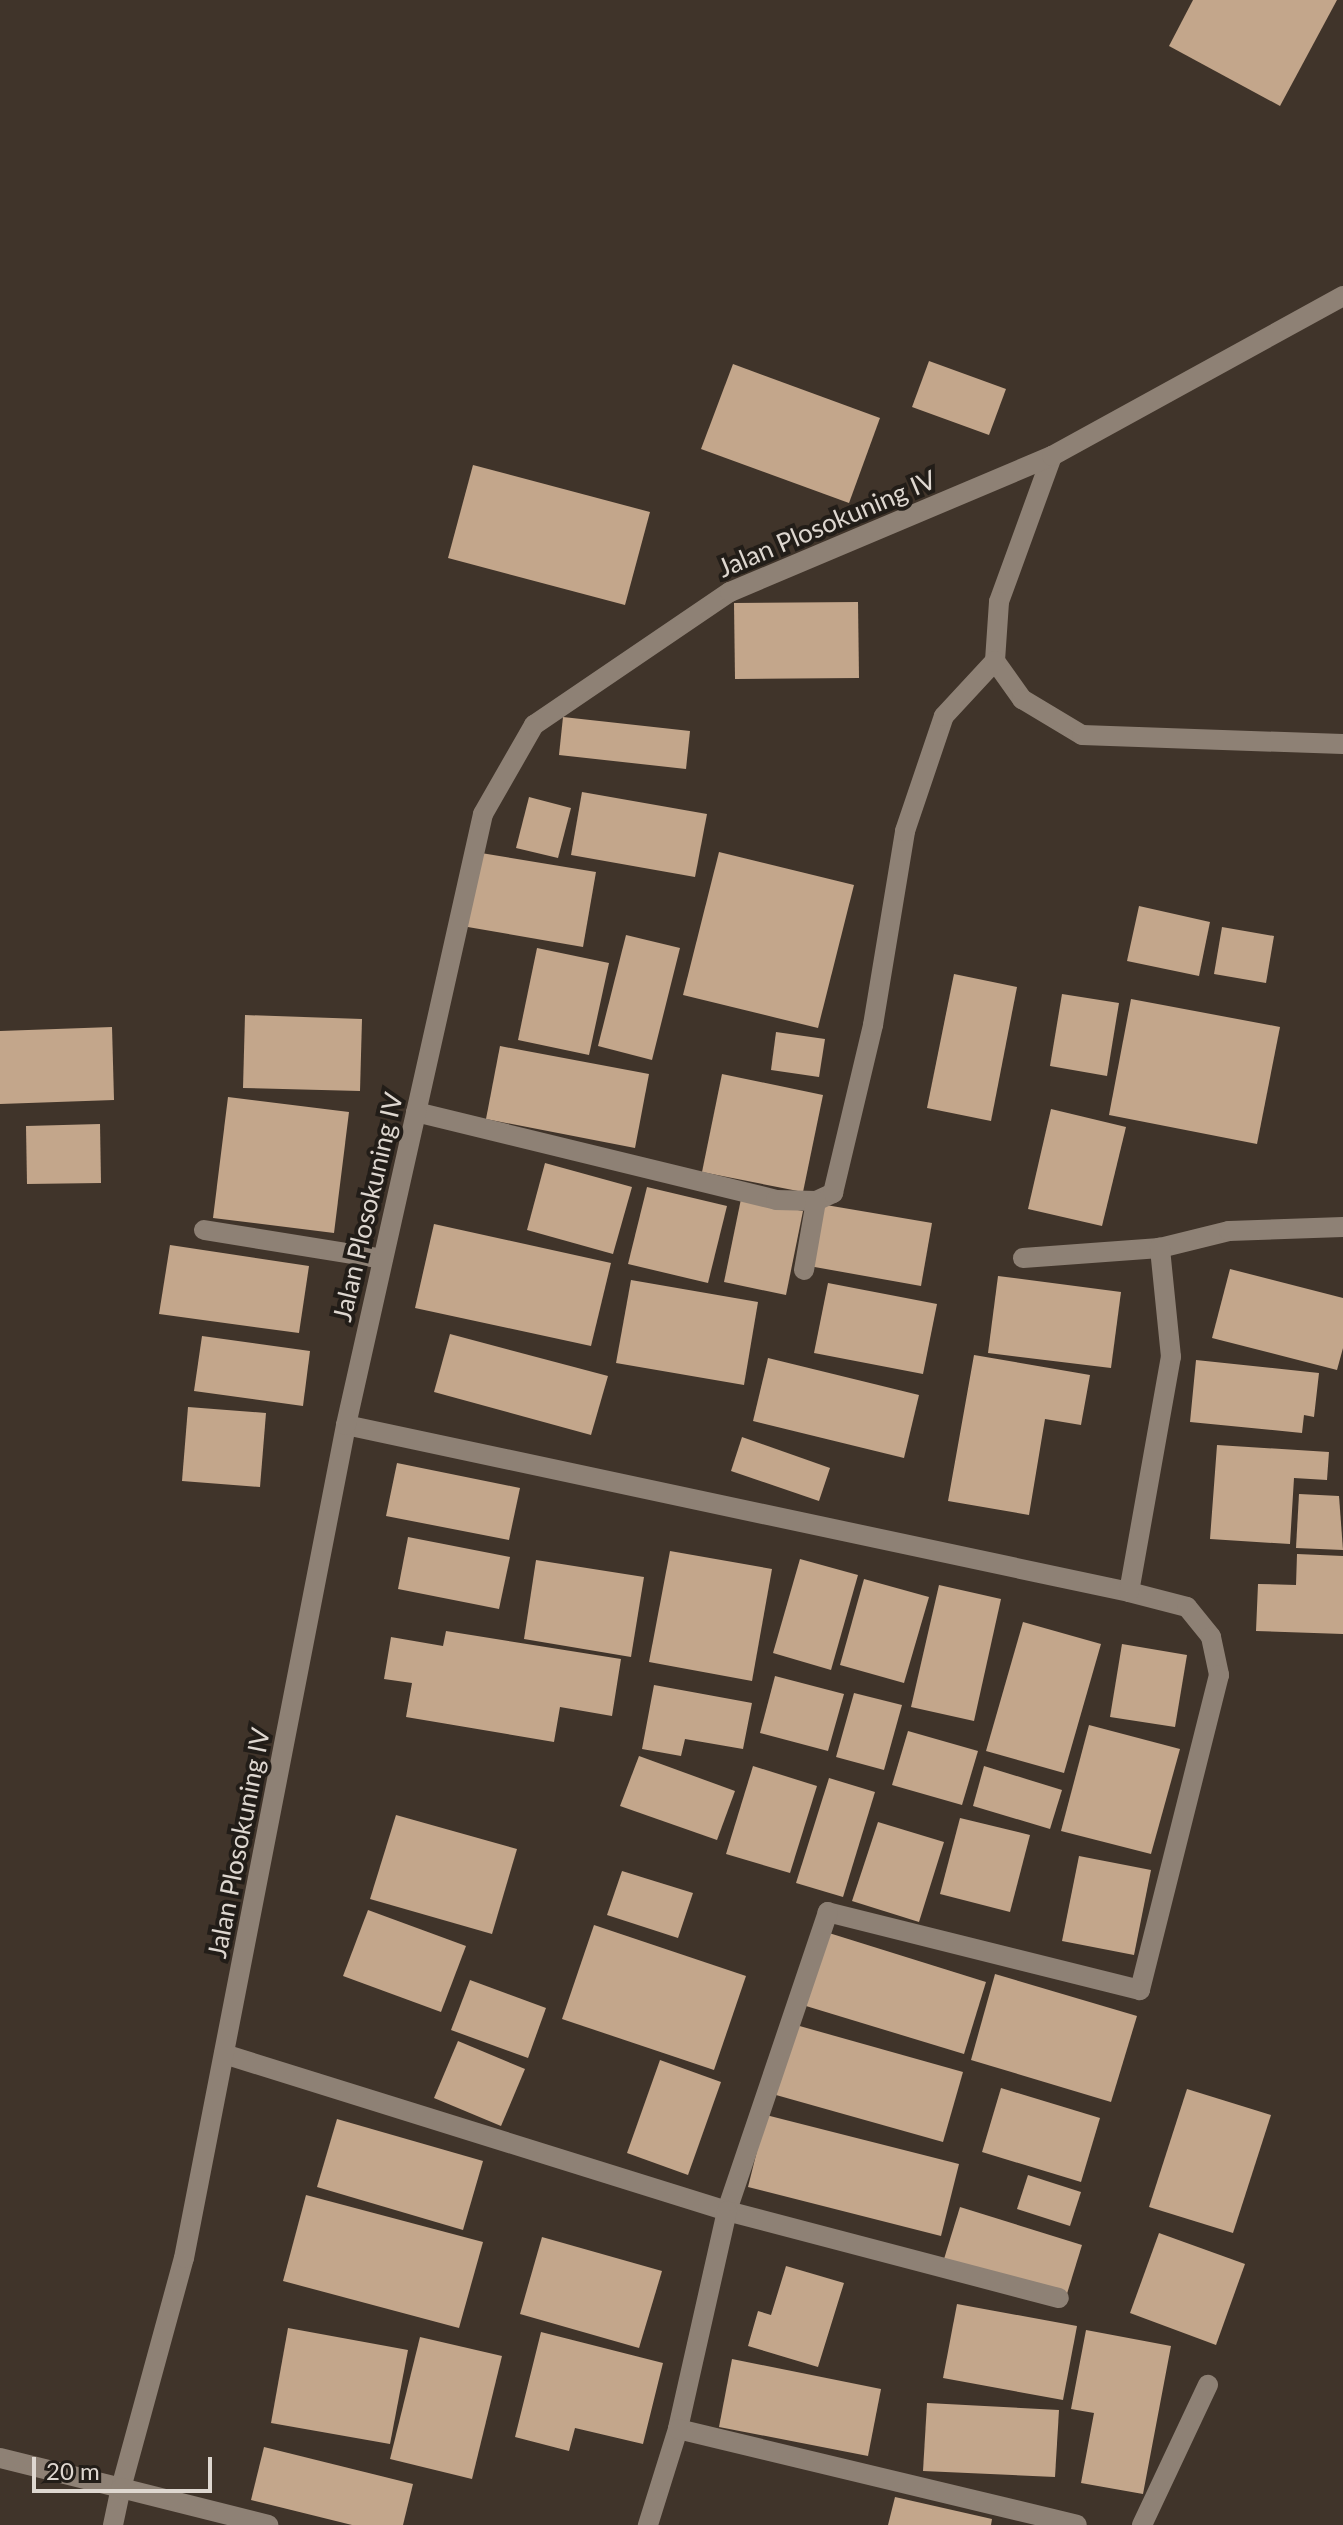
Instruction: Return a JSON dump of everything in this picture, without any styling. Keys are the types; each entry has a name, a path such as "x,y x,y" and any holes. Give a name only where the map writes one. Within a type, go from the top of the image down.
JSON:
{"street":[{"name":"Jalan Plosokuning IV","path":"113,2525 184,2258 346,1425 483,814 534,725 730,592 1052,456 1343,296"},
{"path":"416,1112 776,1200 816,1201 833,1193 873,1025 905,831 944,716 995,661 999,602 1052,456"},
{"path":"995,661 1022,699 1082,735 1343,744"},
{"path":"804,1270 816,1201"},
{"path":"1023,1258 1160,1248 1229,1231 1343,1227"},
{"path":"204,1230 383,1259"},
{"path":"1129,1592 1171,1357 1160,1248"},
{"path":"346,1425 1129,1592 1187,1607 1211,1637 1219,1675 1140,1990 828,1912 727,2211 678,2429 648,2525"},
{"path":"224,2054 727,2211 1059,2298"},
{"path":"1142,2525 1208,2385"},
{"path":"678,2429 1077,2525"},
{"path":"0,2458 268,2525"}],"building":[{"path":"1193,0 1337,0 1280,106 1169,46"},
{"path":"929,361 1006,389 989,435 912,407"},
{"path":"733,364 880,418 849,503 701,449"},
{"path":"473,465 650,512 625,605 448,558"},
{"path":"858,602 859,678 735,679 734,603"},
{"path":"563,717 690,731 686,769 559,755"},
{"path":"582,792 707,814 695,877 571,855"},
{"path":"529,797 571,808 558,858 516,848"},
{"path":"475,852 596,872 583,947 462,926"},
{"path":"719,852 854,885 818,1028 683,995"},
{"path":"1139,906 1210,922 1199,976 1127,961"},
{"path":"1222,927 1274,936 1266,983 1214,974"},
{"path":"626,935 680,948 652,1060 598,1046"},
{"path":"537,948 609,963 589,1055 518,1040"},
{"path":"954,974 1017,987 991,1121 927,1108"},
{"path":"1062,994 1119,1003 1107,1076 1050,1066"},
{"path":"1131,999 1280,1027 1257,1144 1109,1115"},
{"path":"245,1015 362,1019 360,1091 243,1088"},
{"path":"112,1027 114,1100 0,1104 0,1031"},
{"path":"776,1032 825,1039 819,1077 771,1070"},
{"path":"500,1046 649,1074 635,1148 486,1119"},
{"path":"722,1074 823,1095 803,1192 702,1172"},
{"path":"228,1097 349,1112 334,1233 213,1218"},
{"path":"1051,1109 1126,1127 1102,1226 1028,1209"},
{"path":"100,1124 101,1183 27,1184 26,1126"},
{"path":"545,1163 632,1187 613,1254 527,1230"},
{"path":"647,1187 727,1206 708,1283 628,1264"},
{"path":"741,1199 803,1211 786,1295 724,1282"},
{"path":"820,1204 932,1223 921,1286 809,1266"},
{"path":"434,1224 611,1263 591,1346 415,1308"},
{"path":"170,1245 309,1266 299,1333 159,1314"},
{"path":"1230,1269 1343,1298 1343,1348 1337,1370 1212,1338"},
{"path":"998,1276 1121,1292 1111,1368 988,1353"},
{"path":"631,1280 758,1302 744,1385 616,1363"},
{"path":"828,1283 937,1304 923,1374 814,1353"},
{"path":"450,1334 608,1376 591,1435 434,1392"},
{"path":"202,1336 310,1351 303,1406 194,1391"},
{"path":"974,1355 1090,1375 1081,1425 1045,1419 1029,1515 948,1501"},
{"path":"768,1358 919,1395 904,1458 753,1421"},
{"path":"1196,1360 1319,1373 1314,1417 1304,1415 1302,1433 1190,1422"},
{"path":"188,1407 266,1413 260,1487 182,1481"},
{"path":"742,1437 830,1468 819,1501 731,1471"},
{"path":"1217,1445 1329,1452 1327,1480 1294,1478 1290,1544 1210,1539"},
{"path":"397,1463 520,1488 509,1540 386,1516"},
{"path":"1299,1494 1339,1496 1343,1550 1296,1548"},
{"path":"408,1537 510,1557 499,1609 398,1589"},
{"path":"670,1551 772,1569 752,1681 649,1662"},
{"path":"1297,1554 1343,1556 1343,1634 1256,1631 1258,1584 1296,1585"},
{"path":"800,1559 858,1575 831,1670 773,1653"},
{"path":"536,1560 644,1577 631,1657 524,1639"},
{"path":"864,1579 929,1597 904,1683 840,1665"},
{"path":"939,1585 1001,1599 974,1721 911,1707"},
{"path":"1023,1622 1101,1644 1064,1773 986,1751"},
{"path":"446,1631 621,1659 612,1716 560,1707 554,1742 406,1717 412,1683 384,1679 391,1637 443,1646"},
{"path":"1122,1644 1187,1655 1175,1727 1110,1717"},
{"path":"775,1676 844,1694 828,1751 760,1733"},
{"path":"654,1685 752,1703 743,1749 685,1739 681,1756 642,1749"},
{"path":"854,1693 902,1705 884,1770 836,1757"},
{"path":"1089,1725 1180,1749 1151,1854 1061,1831"},
{"path":"908,1731 978,1751 962,1805 892,1785"},
{"path":"639,1756 735,1791 717,1840 620,1806"},
{"path":"753,1766 817,1786 790,1873 726,1854"},
{"path":"984,1766 1062,1790 1050,1829 973,1806"},
{"path":"829,1778 875,1792 843,1897 796,1883"},
{"path":"396,1815 517,1849 492,1934 370,1899"},
{"path":"960,1818 1030,1835 1010,1912 940,1894"},
{"path":"878,1822 944,1842 919,1922 852,1901"},
{"path":"1079,1856 1151,1870 1134,1955 1062,1941"},
{"path":"622,1871 693,1893 678,1938 607,1915"},
{"path":"368,1910 466,1946 441,2012 343,1976"},
{"path":"594,1925 746,1976 714,2070 562,2019"},
{"path":"829,1933 986,1982 964,2054 806,2006"},
{"path":"995,1974 1137,2016 1111,2102 971,2060"},
{"path":"470,1980 546,2008 528,2058 451,2030"},
{"path":"796,2025 963,2072 943,2142 776,2095"},
{"path":"458,2041 525,2069 501,2126 434,2098"},
{"path":"660,2060 721,2082 688,2175 627,2153"},
{"path":"1001,2088 1100,2118 1081,2182 982,2152"},
{"path":"1187,2089 1271,2115 1233,2233 1149,2207"},
{"path":"766,2115 959,2164 941,2236 748,2187"},
{"path":"337,2119 483,2161 463,2230 317,2187"},
{"path":"1028,2175 1081,2192 1070,2226 1017,2209"},
{"path":"306,2195 483,2242 459,2328 283,2281"},
{"path":"960,2207 1082,2245 1066,2297 944,2259"},
{"path":"1159,2233 1245,2264 1216,2345 1130,2313"},
{"path":"542,2237 662,2271 639,2348 520,2314"},
{"path":"786,2266 844,2283 818,2367 748,2346 758,2311 771,2315"},
{"path":"957,2304 1077,2326 1063,2400 943,2378"},
{"path":"288,2328 408,2350 390,2444 271,2423"},
{"path":"1086,2330 1171,2346 1143,2494 1081,2483 1094,2413 1071,2409"},
{"path":"541,2332 663,2363 643,2444 575,2428 569,2451 515,2437"},
{"path":"420,2337 502,2356 472,2479 390,2459"},
{"path":"732,2359 881,2389 868,2456 719,2427"},
{"path":"927,2403 1059,2410 1055,2477 923,2471"},
{"path":"264,2447 413,2484 403,2525 352,2525 251,2500"},
{"path":"895,2497 992,2519 991,2525 888,2525"}]}
